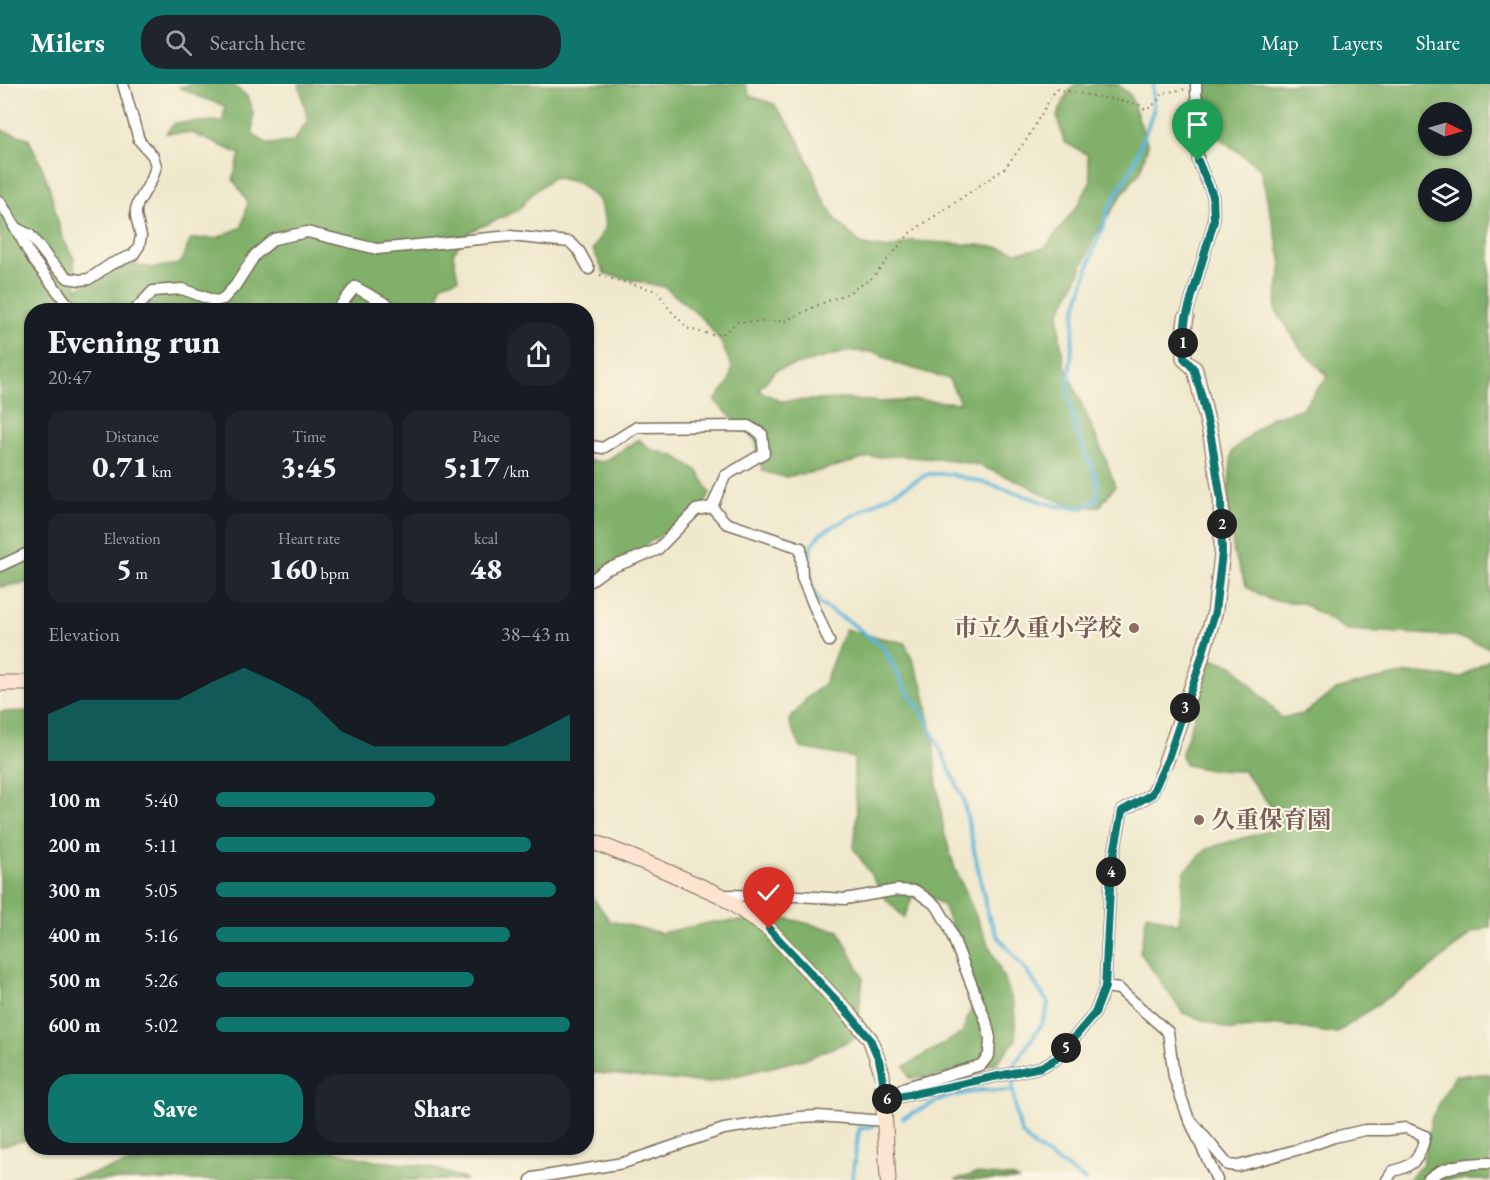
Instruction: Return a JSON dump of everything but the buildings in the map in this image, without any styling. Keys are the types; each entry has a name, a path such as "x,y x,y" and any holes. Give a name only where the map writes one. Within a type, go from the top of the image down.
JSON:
{"main road":[{"path":"1167,761 1215,612 1222,553 1221,500 1211,437 1194,369 1184,358 1183,338 1186,317"},
{"path":"0,683 24,683"},
{"path":"594,842 720,895 769,929 851,1016 870,1039 879,1060 885,1100 888,1180"}],"street":[{"path":"14,227 30,235 51,262 68,278 89,279 111,264 133,255 139,246 141,236 135,216 136,209 152,179 156,166 153,156 139,140 123,84"},
{"path":"1186,317 1214,221 1213,196 1198,161 1196,86"},
{"path":"0,202 32,258 67,303"},
{"path":"142,303 153,291 182,289 215,301 223,299 235,286 255,255 274,239 308,232 377,249 510,236 570,242 579,251 589,269"},
{"path":"342,303 355,287 385,303"},
{"path":"594,446 603,448 637,427 748,426 762,434 765,453 725,476 712,507"},
{"path":"594,578 605,570 657,550 696,510 712,507"},
{"path":"712,507 726,523 801,548 802,578 829,641"},
{"path":"0,566 24,555"},
{"path":"885,1100 1041,1067 1056,1059 1095,1013 1105,987 1111,869 1122,811 1152,794 1167,761"},
{"path":"720,895 845,899 897,890 916,891 937,906 948,925 986,1021 990,1038 989,1055 981,1065 906,1087 885,1100"},
{"path":"1105,987 1119,989 1168,1032 1174,1077 1188,1117 1217,1180"},
{"path":"531,1180 622,1163 724,1130 800,1117 818,1116 885,1121"},
{"path":"1188,1117 1228,1165 1238,1166 1365,1130 1406,1128 1425,1136 1421,1153 1407,1168 1393,1171 1387,1180"},
{"path":"1427,1180 1447,1169 1470,1162 1490,1163"}],"path":[{"path":"589,269 604,277 657,291 670,310 689,329 713,335 724,333 737,322 785,321 848,293 872,278 910,233 1004,169 1027,139 1056,89 1138,104 1146,110 1157,102 1162,93 1196,86"}],"green space":[{"path":"194,84 230,84 246,95 253,112 253,135 268,144 293,142 308,120 299,84 745,84 750,96 774,104 790,126 813,172 822,197 836,220 862,245 888,249 913,241 992,246 1018,252 1045,248 1078,205 1091,181 1087,154 1064,142 1057,116 1069,91 1075,84 1117,84 1130,95 1148,145 1140,172 1123,193 1095,236 1059,313 1064,364 1107,462 1115,486 1100,506 1074,507 978,465 948,460 901,456 870,457 815,472 784,477 762,471 756,441 715,401 729,382 732,368 721,342 704,320 665,287 605,274 593,250 606,225 599,200 578,183 554,177 534,192 517,211 469,232 453,253 458,279 441,284 437,303 24,303 24,583 0,587 0,128 3,131 28,138 40,162 49,186 62,237 74,259 77,289 102,274 126,264 153,268 180,264 191,239 217,238 242,227 248,202 233,179 240,154 192,133 166,133 175,123 223,121 225,106 179,87","holes":["850,351 875,352 898,364 949,379 960,403 918,400 881,402 849,399 780,401 758,390 776,370"]},
{"path":"1206,84 1490,84 1490,649 1454,636 1347,630 1302,603 1270,600 1247,587 1234,554 1227,504 1232,451 1270,418 1301,409 1328,376 1303,352 1275,309 1282,263 1260,168 1218,137 1203,89"},
{"path":"639,439 649,449 675,456 698,471 710,493 698,517 668,530 594,582 594,461 604,462"},
{"path":"845,629 905,643 922,683 933,736 936,778 944,832 955,869 1014,1006 1016,1040 996,1063 964,1072 909,1078 905,1066 962,1033 973,1004 967,974 943,905 916,888 904,918 884,897 854,849 857,812 854,758 801,748 789,721 807,698 824,684"},
{"path":"1211,659 1233,665 1281,718 1303,714 1336,690 1409,673 1461,678 1490,659 1490,927 1472,933 1422,975 1336,1034 1282,1025 1231,1030 1183,1013 1140,952 1147,914 1179,924 1184,872 1208,848 1269,831 1271,807 1244,771 1212,770 1186,765 1181,756"},
{"path":"24,711 24,1141 0,1146 0,712"},
{"path":"594,899 610,921 661,933 713,922 789,919 839,931 863,978 856,1038 808,1058 707,1083 594,1073"},
{"path":"1490,1074 1490,1180 1408,1180 1422,1165 1432,1117 1455,1075"},
{"path":"159,1155 350,1155 375,1161 429,1166 467,1180 58,1180 80,1177"},
{"path":"975,1174 1011,1177 1019,1180 955,1180"}],"waterway":[{"path":"1085,1180 1032,1145 1021,1132 1013,1091 1014,1065 1041,1025 1048,1003 1028,973 997,935 988,915 963,798 925,717 904,686 884,648 851,623 820,604 812,587 809,566 811,546 821,533 928,474 949,474 989,484 1056,506 1083,508 1097,499 1098,481 1076,431 1068,393 1075,312 1108,210 1134,163 1153,112 1153,84"},
{"path":"903,1118 946,1097 982,1090 1013,1091"},
{"path":"852,1180 859,1129 873,1126"}],"place":[{"name":"市立久重小学校","path":"1134,628"},
{"name":"久重保育園","path":"1199,820"}],"route":[{"path":"769,929 870,1039 879,1060 885,1100 1041,1067 1056,1059 1095,1013 1105,987 1111,869 1122,811 1152,794 1167,761 1215,612 1222,553 1221,500 1202,398 1194,369 1184,358 1183,338 1186,317 1214,221 1213,196 1198,161"}]}
